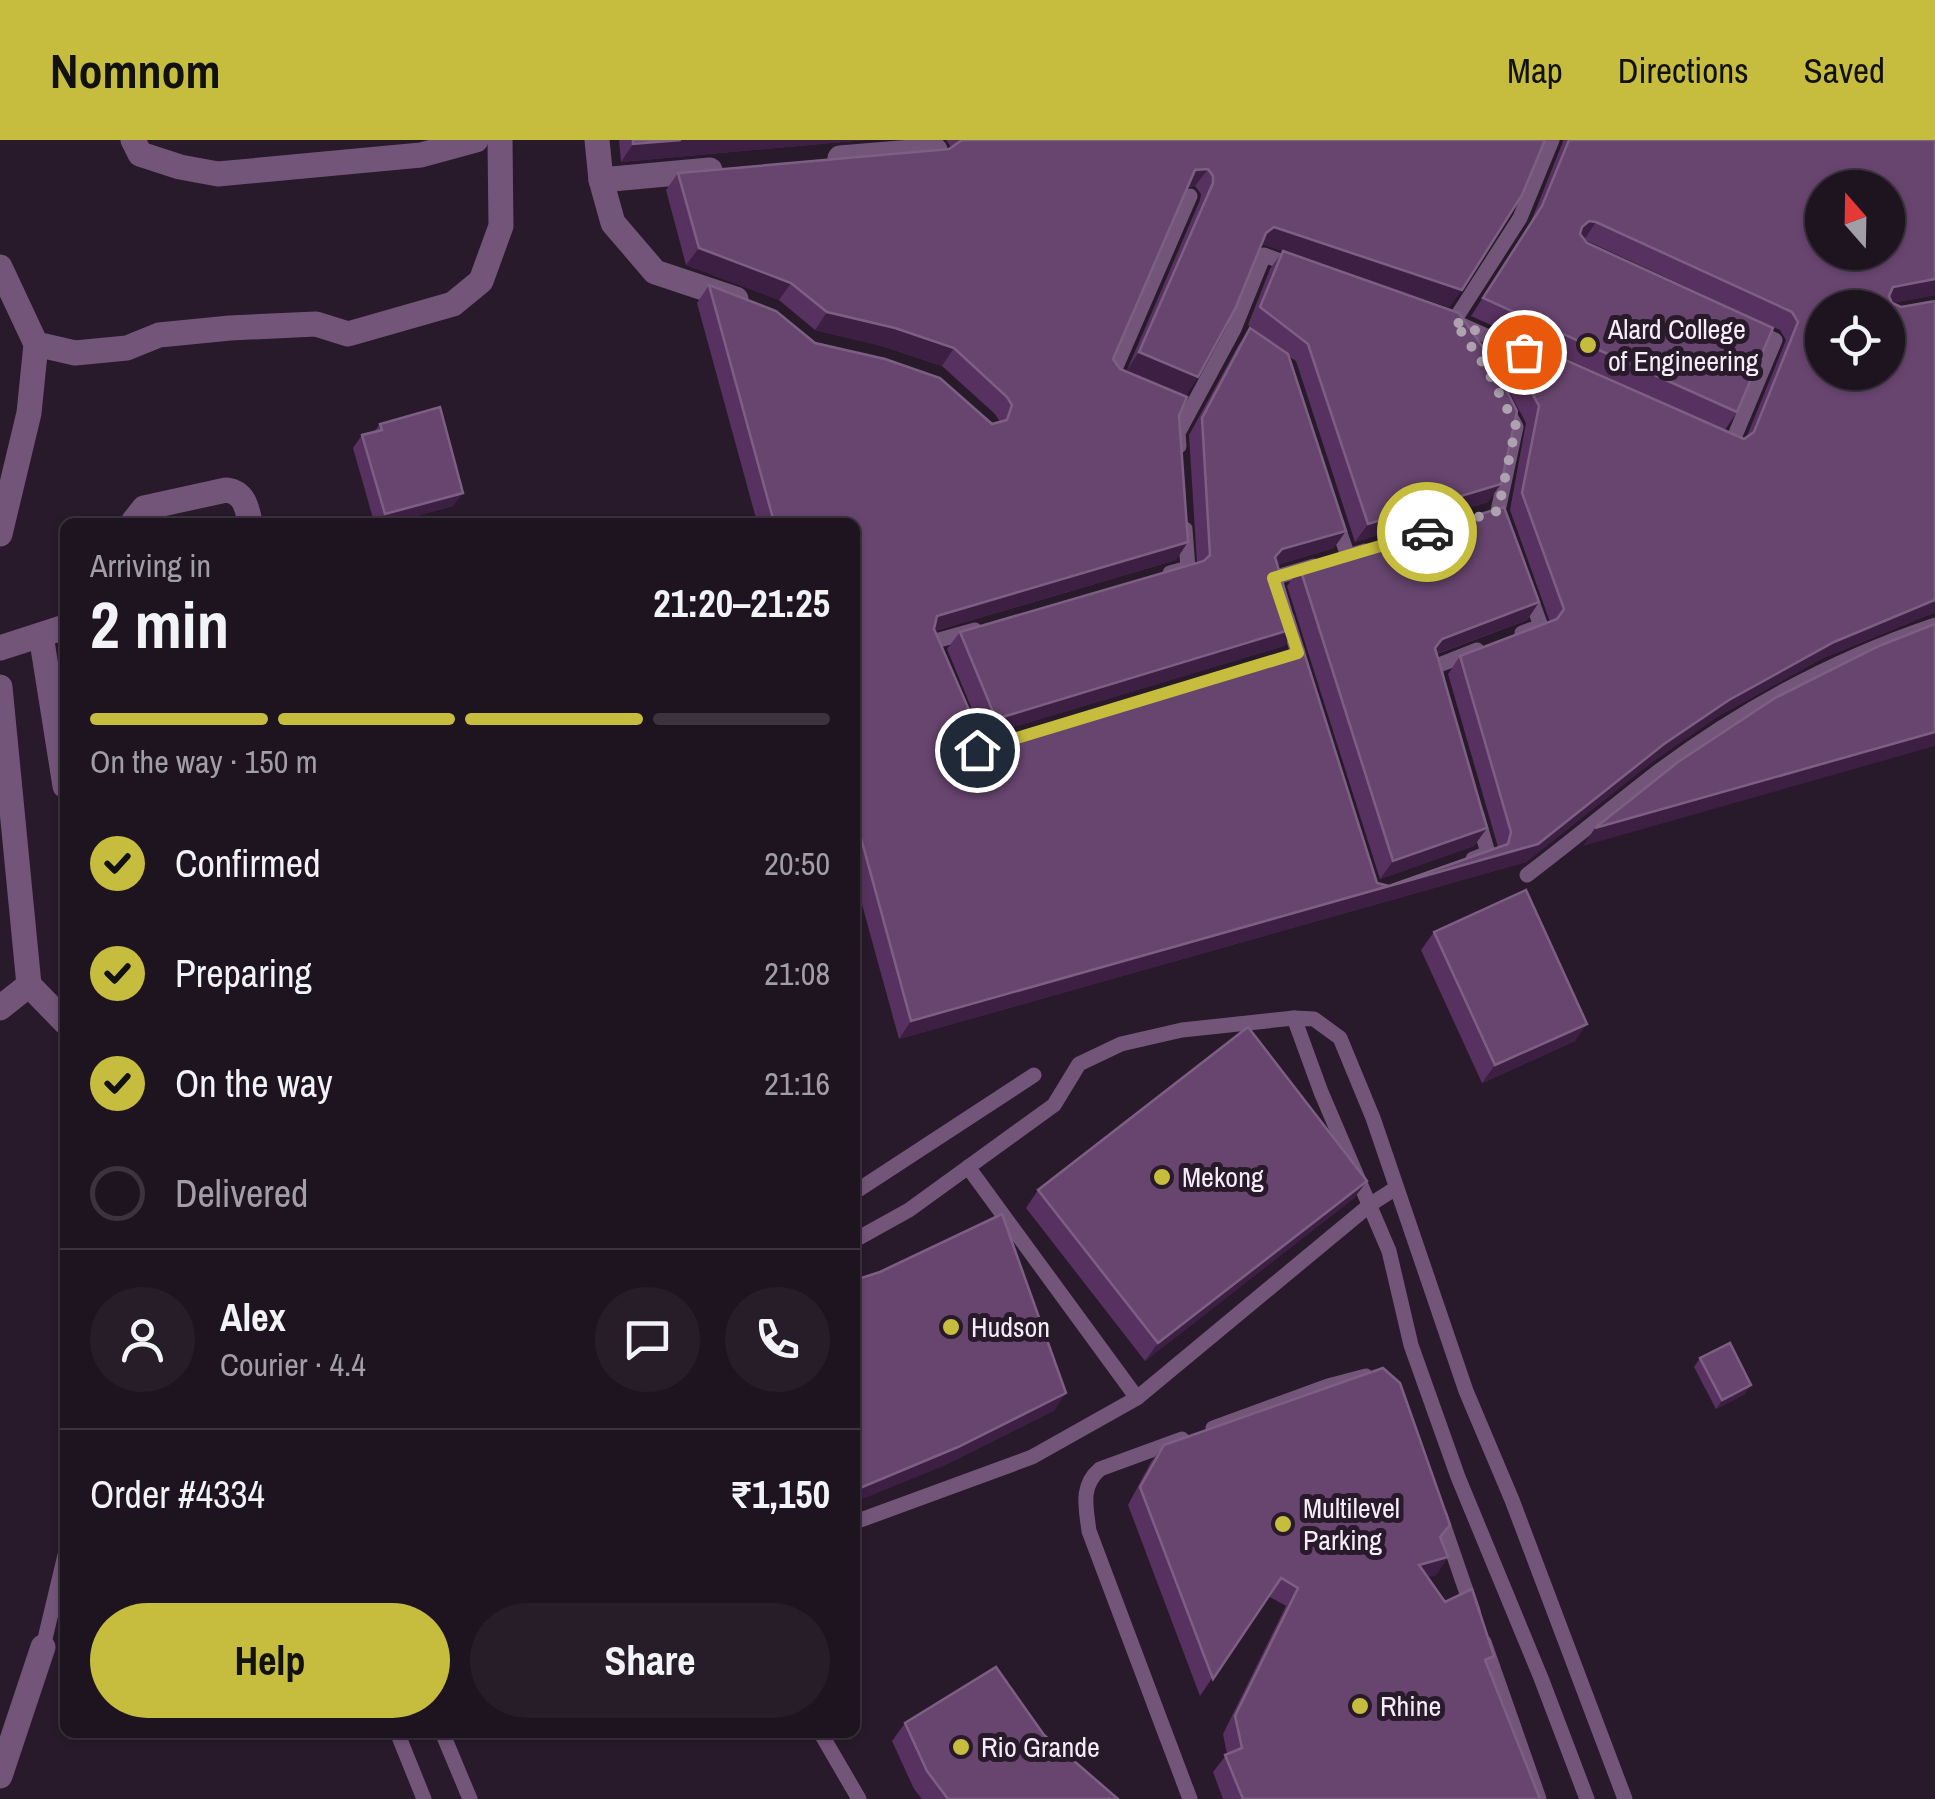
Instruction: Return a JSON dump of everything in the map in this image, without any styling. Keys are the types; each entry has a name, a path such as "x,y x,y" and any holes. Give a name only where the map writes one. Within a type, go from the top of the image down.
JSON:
{"street":[{"path":"133,140 140,154 218,174 420,155 476,140"},
{"path":"36,344 75,353 127,348 159,335 316,324 348,334 453,304 481,281 501,226 500,140"},
{"path":"597,140 601,180 613,222 655,272 758,309"},
{"path":"817,160 935,150"},
{"path":"601,180 738,168"},
{"path":"0,266 36,344 29,413 0,534"},
{"path":"136,518 144,508 226,490 234,491 246,503 249,518"},
{"path":"0,648 53,631 60,721"},
{"path":"0,687 28,985 60,1017"},
{"path":"0,1008 28,985"},
{"path":"0,1776 44,1648"}],"lane":[{"path":"1454,321 1520,218 1552,140"},
{"path":"1128,383 1112,376 1190,196"},
{"path":"1181,472 1178,433 1240,333 1264,256 1316,273"},
{"path":"1437,315 1524,352"},
{"path":"1454,321 1476,352"},
{"path":"1714,437 1731,444 1775,340 1740,324"},
{"path":"1501,398 1516,426 1498,511 1510,544"},
{"path":"1175,403 1191,409"},
{"path":"1330,504 1348,556"},
{"path":"1151,579 1188,568 1184,510"},
{"path":"1479,517 1498,511"},
{"path":"1304,671 1273,578 1386,545"},
{"path":"1506,639 1541,626 1522,576"},
{"path":"939,660 932,642 986,626"},
{"path":"1527,875 1661,770 1724,728 1843,660 1935,626"},
{"path":"1440,686 1434,667 1488,646"},
{"path":"1280,658 1298,653"},
{"path":"1455,865 1488,854 1472,798"},
{"path":"1294,1018 1389,1251 1411,1345 1458,1477 1587,1799"},
{"path":"860,1237 910,1210 1054,1105 1080,1064 1121,1044 1182,1030 1294,1018 1314,1019 1340,1038 1373,1118 1466,1391 1512,1500 1625,1799"},
{"path":"860,1189 1034,1074"},
{"path":"968,1167 1137,1398"},
{"path":"860,1520 1032,1457 1137,1398 1371,1204 1396,1188"},
{"path":"1190,1799 1090,1531 1085,1495 1090,1478 1100,1469 1328,1386 1372,1374 1385,1378"},
{"path":"1435,1501 1539,1799"},
{"path":"44,1648 60,1577"},
{"path":"399,1738 424,1799"},
{"path":"445,1738 470,1799"},
{"path":"823,1738 859,1799"}],"building":[{"path":"633,140 681,140 633,144"},
{"path":"962,140 1545,140 1522,195 1462,290 1274,227 1266,233 1236,307 1198,377 1139,352 1213,183 1208,169 1195,170 1113,359 1120,369 1187,397 1179,416 1188,542 937,616 934,629 982,740 993,743 1303,649 1377,883 1389,886 1508,844 1511,832 1460,656 1557,619 1564,609 1522,493 1539,406 1498,330 1744,439 1754,432 1798,322 1792,312 1596,222 1589,221 1582,227 1580,234 1587,243 1773,328 1737,412 1483,298 1542,206 1569,140 1935,140 1935,279 1892,290 1805,290 1805,390 1905,390 1905,306 1935,301 1935,600 1834,642 1729,700 1664,744 1538,844 911,1021 860,834 860,518 773,518 709,285 776,311 815,343 885,359 940,378 992,424 1007,420 1012,405 954,348 895,328 827,312 791,283 699,248 678,173 949,149"},
{"path":"1283,251 1459,313 1489,356 1517,411 1501,484 1368,524 1308,344 1260,307"},
{"path":"1250,328 1288,354 1346,531 1282,549 1275,557 1296,628 996,719 960,632 1204,561 1210,555 1202,418"},
{"path":"440,407 463,493 385,514 362,435 382,430 380,424"},
{"path":"1504,507 1539,602 1442,639 1435,648 1487,828 1393,861 1300,568"},
{"path":"1935,624 1935,732 1595,828 1678,762 1775,698 1879,646"},
{"path":"1526,890 1587,1024 1495,1065 1434,932"},
{"path":"1248,1027 1367,1181 1158,1343 1038,1190"},
{"path":"1002,1214 1066,1393 958,1447 860,1488 860,1278"},
{"path":"1730,1343 1751,1385 1722,1400 1700,1358"},
{"path":"1383,1368 1400,1383 1450,1525 1440,1537 1448,1557 1419,1565 1445,1602 1472,1589 1494,1656 1485,1660 1540,1799 1243,1799 1225,1755 1242,1748 1235,1716 1298,1588 1281,1578 1213,1679 1140,1487 1164,1445"},
{"name":"Rio Grande","path":"996,1667 1044,1735 1118,1799 948,1799 927,1771 905,1723"}],"way so far":[{"path":"1427,532 1498,511 1516,426 1486,368 1454,321 1524,352"}],"place":[{"name":"Alard College of Engineering","path":"1588,345"},
{"name":"Mekong","path":"1162,1177"},
{"name":"Hudson","path":"951,1327"},
{"name":"Multilevel Parking","path":"1283,1524"},
{"name":"Rhine","path":"1360,1706"},
{"name":"Rio Grande","path":"961,1747"}],"route":[{"path":"977,750 1298,653 1273,578 1427,532"}]}
